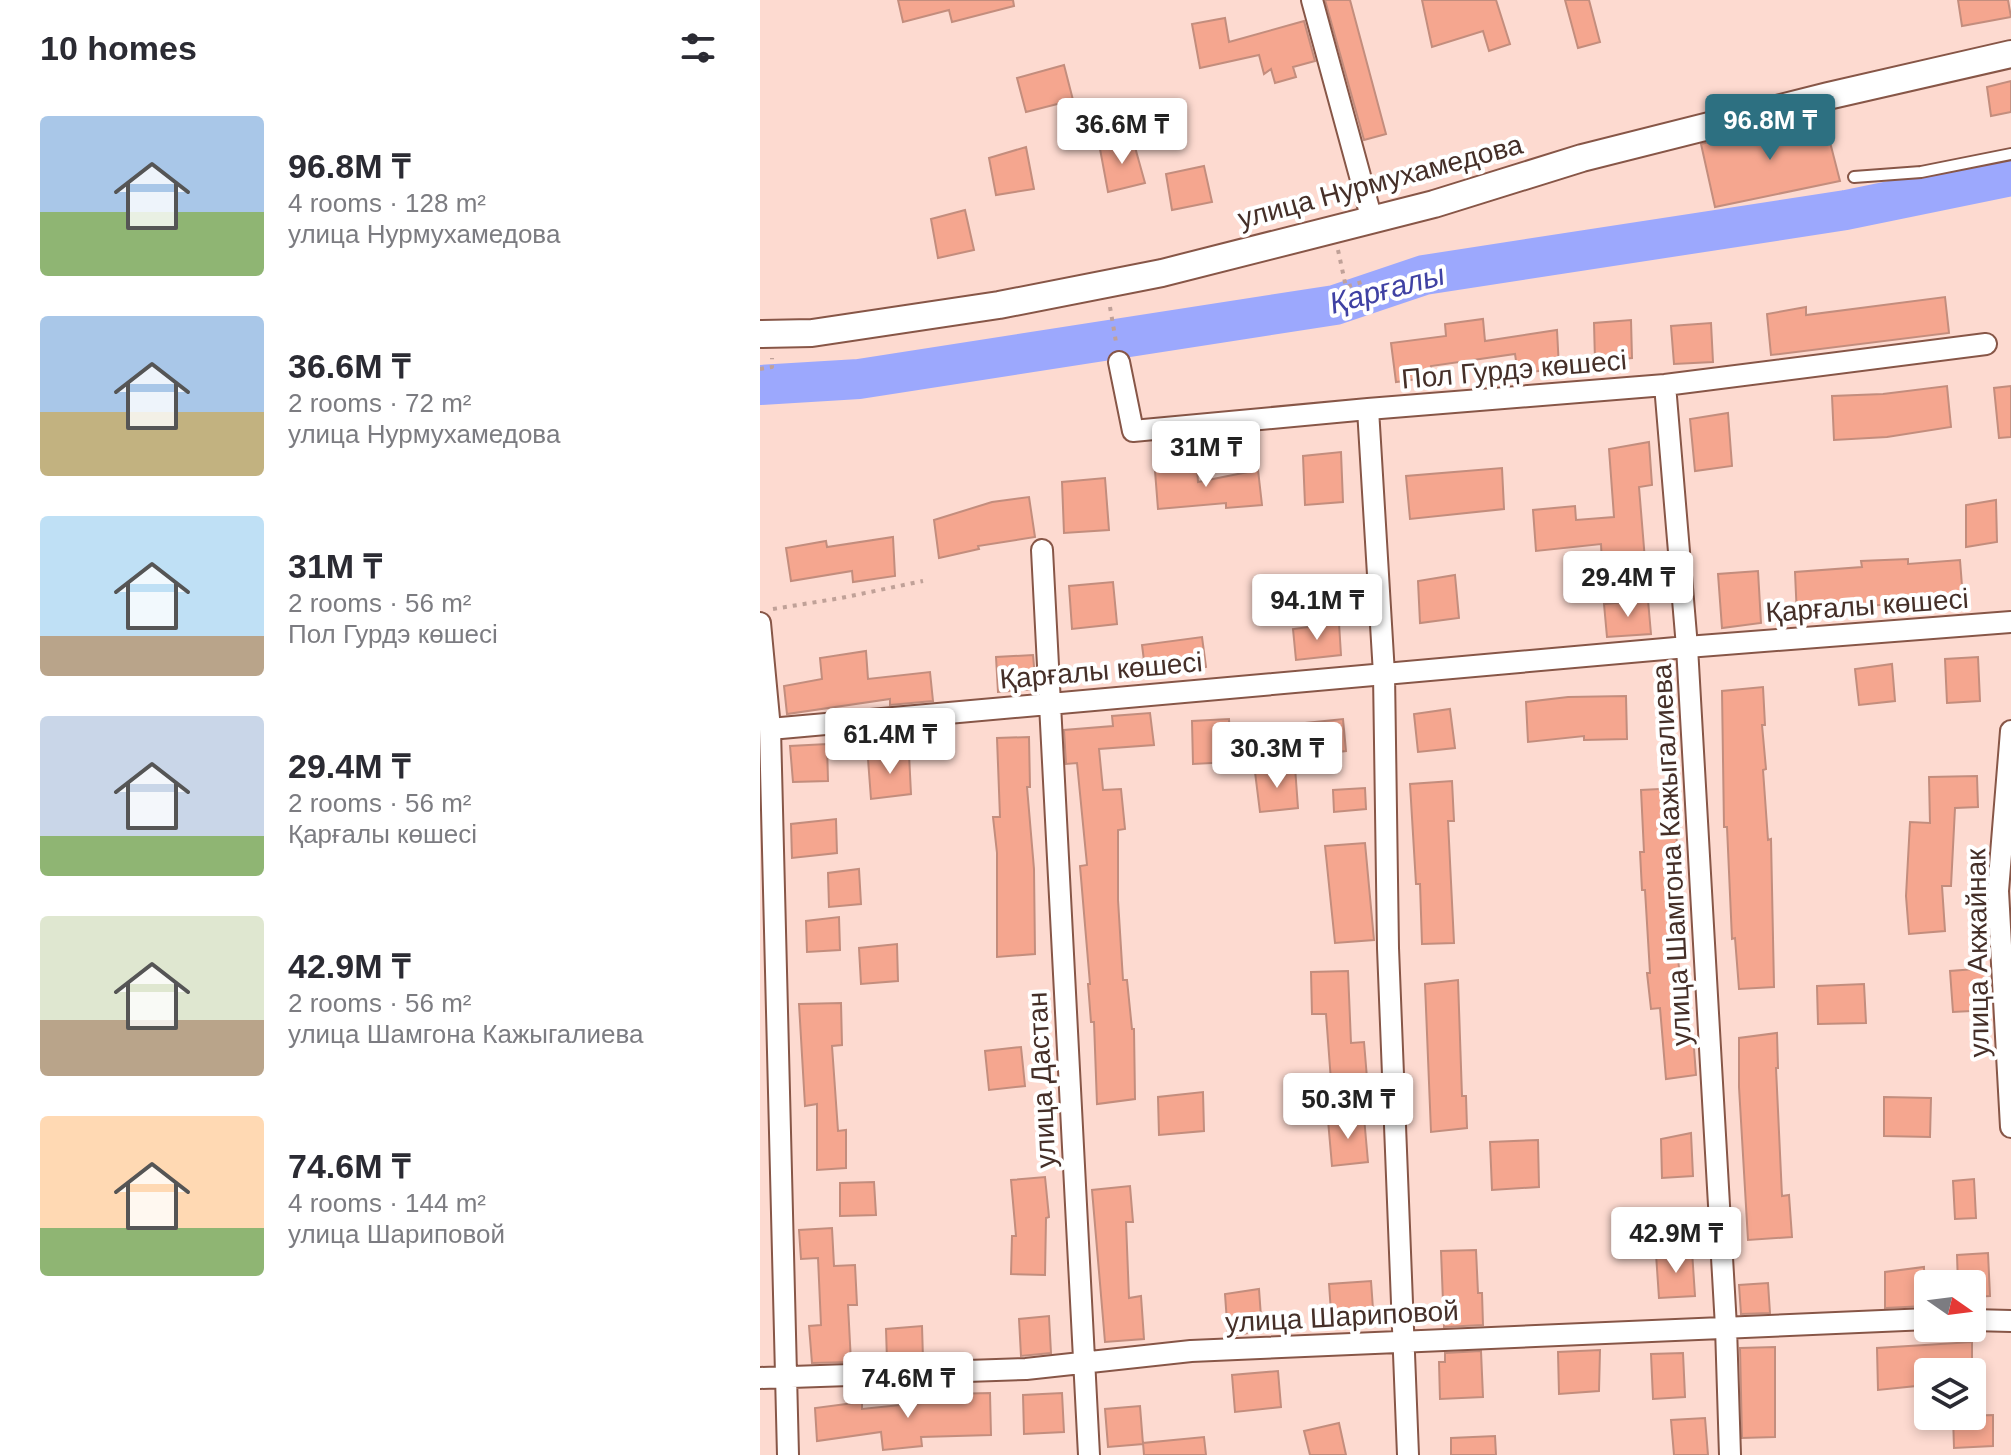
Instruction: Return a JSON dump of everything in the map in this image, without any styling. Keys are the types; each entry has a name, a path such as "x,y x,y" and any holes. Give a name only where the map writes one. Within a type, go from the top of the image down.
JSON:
{"street":[{"path":"1312,0 1372,220"},
{"name":"улица Нурмухамедова","path":"760,334 812,333 999,305 1162,273 1434,204 1582,158 2011,54"},
{"path":"1665,385 1986,344"},
{"name":"Пол Гурдэ көшесі","path":"1119,362 1133,431 1665,385"},
{"name":"улица Шамгона Кажыгалиева","path":"1665,385 1687,647 1726,1327 1730,1455"},
{"name":"Пол Гурдэ көшесі","path":"1368,409 1384,674 1388,948 1408,1455"},
{"name":"улица Дастан","path":"1042,550 1089,1455"},
{"name":"Қарғалы көшесі","path":"770,729 1687,647 2011,622"},
{"path":"760,623 770,729 788,1455"},
{"name":"улица Акжайнак","path":"2011,731 1998,891 2011,1127"},
{"name":"улица Шариповой","path":"760,1378 995,1370 1191,1351 1914,1320"},
{"path":"1986,1320 2011,1321"}],"lane":[{"path":"1854,177 1921,172 2011,154"}],"path":[{"path":"1336,244 1346,287 1362,282 1365,317"},
{"path":"1108,297 1114,328"},
{"path":"760,369 772,367"},
{"path":"760,611 923,581"}],"building":[{"path":"898,0 1013,0 1014,6 952,22 949,10 903,22"},
{"path":"1325,0 1350,0 1386,134 1364,140"},
{"path":"1422,0 1496,0 1510,44 1489,51 1483,31 1432,47"},
{"path":"1565,0 1589,0 1600,42 1578,48"},
{"path":"1958,0 2008,0 2011,17 1962,26"},
{"path":"1225,18 1229,42 1304,21 1315,61 1293,67 1296,77 1275,83 1271,69 1264,74 1259,55 1200,68 1192,24"},
{"path":"1064,65 1073,100 1026,112 1017,78"},
{"path":"2011,81 2011,112 1991,116 1987,87"},
{"path":"1823,115 1840,181 1715,207 1701,144"},
{"path":"1133,140 1145,183 1108,192 1100,149"},
{"path":"1026,147 1034,189 996,195 989,158"},
{"path":"1204,166 1212,202 1172,210 1166,174"},
{"path":"965,210 974,250 938,258 931,219"},
{"path":"1945,297 1949,333 1771,355 1767,314 1806,307 1806,315"},
{"path":"1483,319 1485,341 1557,330 1559,368 1518,374 1515,354 1431,366 1432,377 1396,382 1391,343 1446,336 1445,324"},
{"path":"1631,320 1632,358 1595,361 1594,323"},
{"path":"1711,323 1713,362 1674,364 1671,326"},
{"path":"1947,386 1951,427 1887,437 1834,440 1832,396 1883,394"},
{"path":"2011,386 2011,437 1999,438 1994,388"},
{"path":"1728,413 1732,466 1695,471 1690,419"},
{"path":"1649,442 1652,485 1639,487 1645,560 1602,564 1601,544 1536,551 1533,510 1575,506 1576,520 1614,517 1609,449"},
{"path":"1341,452 1343,502 1305,505 1303,456"},
{"path":"1197,467 1198,482 1258,470 1262,505 1226,508 1226,503 1158,509 1155,471"},
{"path":"1502,468 1504,509 1410,519 1406,476"},
{"path":"1105,478 1109,530 1064,533 1062,482"},
{"path":"1029,497 1035,537 978,546 979,549 939,558 934,520 992,502"},
{"path":"1996,500 1997,542 1966,547 1966,505"},
{"path":"893,537 895,576 853,582 852,571 791,581 786,548 826,541 827,547"},
{"path":"1908,559 1908,564 1960,560 1963,599 1838,608 1838,612 1797,617 1795,572 1862,567 1861,561"},
{"path":"1758,571 1761,623 1722,628 1718,574"},
{"path":"1455,575 1459,618 1420,623 1418,581"},
{"path":"1113,582 1117,624 1072,629 1069,586"},
{"path":"1648,600 1651,634 1607,637 1604,604"},
{"path":"1339,623 1341,655 1296,660 1293,629"},
{"path":"1202,637 1206,667 1146,676 1142,645"},
{"path":"866,651 868,679 930,672 933,701 890,705 890,699 787,714 784,686 822,679 820,658"},
{"path":"1033,655 1036,689 998,692 996,657"},
{"path":"1978,657 1980,701 1947,703 1945,659"},
{"path":"1892,664 1895,701 1859,705 1855,669"},
{"path":"1763,687 1766,769 1763,770 1768,840 1771,839 1774,987 1739,989 1735,938 1732,939 1727,827 1724,827 1722,691"},
{"path":"1626,696 1627,739 1584,740 1584,736 1528,742 1526,702 1568,697"},
{"path":"1450,709 1455,748 1418,752 1414,714"},
{"path":"1150,713 1154,745 1099,749 1103,790 1121,789 1125,829 1118,830 1118,900 1123,980 1127,980 1134,1029 1135,1099 1097,1104 1094,1022 1091,1022 1080,866 1087,865 1077,763 1066,764 1064,730 1113,726 1112,716"},
{"path":"1229,719 1231,762 1193,764 1192,721"},
{"path":"1343,719 1346,751 1310,755 1306,723"},
{"path":"1029,737 1030,787 1027,787 1034,869 1035,954 997,957 997,853 993,817 1000,817 997,738"},
{"path":"827,744 828,781 793,782 790,746"},
{"path":"909,754 911,794 871,799 868,759"},
{"path":"1295,767 1298,808 1260,812 1255,772"},
{"path":"1977,776 1978,807 1955,808 1951,886 1942,886 1945,931 1909,934 1906,896 1910,822 1930,823 1929,777"},
{"path":"1452,781 1454,821 1448,821 1454,943 1422,944 1420,884 1416,884 1410,784"},
{"path":"1365,788 1366,809 1334,812 1333,790"},
{"path":"1679,788 1680,827 1676,827 1684,942 1676,942 1687,1036 1693,1035 1696,1075 1666,1079 1660,1008 1651,1009 1647,973 1650,973 1640,852 1644,852 1641,790"},
{"path":"836,819 837,853 792,858 791,824"},
{"path":"1365,843 1374,940 1335,943 1325,846"},
{"path":"859,869 861,904 829,907 828,873"},
{"path":"839,917 840,950 807,952 806,921"},
{"path":"897,944 898,981 861,984 859,948"},
{"path":"1988,968 1990,1010 1953,1012 1950,971"},
{"path":"1348,971 1351,1043 1364,1042 1367,1078 1331,1081 1326,1014 1312,1014 1311,972"},
{"path":"1458,980 1462,1096 1466,1096 1467,1128 1431,1132 1425,984"},
{"path":"1864,984 1866,1023 1818,1024 1817,986"},
{"path":"841,1003 842,1045 832,1046 838,1131 846,1130 846,1168 817,1170 817,1104 805,1106 799,1004"},
{"path":"1777,1033 1782,1196 1789,1195 1792,1237 1748,1240 1739,1038"},
{"path":"1021,1047 1025,1086 989,1090 985,1051"},
{"path":"1203,1092 1204,1131 1159,1135 1158,1097"},
{"path":"1884,1097 1931,1098 1930,1137 1884,1136"},
{"path":"1364,1117 1368,1162 1332,1166 1328,1120"},
{"path":"1691,1133 1693,1176 1662,1178 1661,1139"},
{"path":"1538,1140 1539,1187 1492,1190 1490,1142"},
{"path":"1045,1177 1049,1217 1046,1218 1045,1275 1011,1274 1012,1236 1016,1236 1011,1180"},
{"path":"1974,1179 1976,1218 1955,1219 1953,1181"},
{"path":"874,1182 876,1215 840,1216 840,1183"},
{"path":"1130,1186 1133,1222 1126,1222 1129,1298 1141,1296 1144,1339 1105,1342 1092,1190"},
{"path":"832,1228 834,1266 855,1265 857,1305 848,1305 851,1362 812,1363 809,1326 821,1325 818,1258 801,1259 799,1230"},
{"path":"1476,1250 1483,1325 1444,1327 1441,1251"},
{"path":"1692,1251 1695,1296 1659,1298 1656,1254"},
{"path":"1988,1253 1990,1296 1986,1296 1986,1270 1958,1270 1957,1255"},
{"path":"1924,1267 1924,1270 1914,1270 1914,1307 1885,1308 1885,1272"},
{"path":"1371,1281 1374,1323 1332,1326 1329,1284"},
{"path":"1768,1283 1770,1313 1741,1314 1739,1285"},
{"path":"1259,1289 1262,1331 1228,1336 1225,1294"},
{"path":"1049,1316 1051,1353 1021,1356 1019,1319"},
{"path":"922,1326 923,1359 887,1361 886,1329"},
{"path":"1972,1342 1972,1358 1914,1358 1914,1386 1878,1390 1877,1348"},
{"path":"1775,1347 1775,1437 1742,1438 1740,1348"},
{"path":"1600,1350 1599,1391 1559,1394 1558,1352"},
{"path":"1481,1351 1483,1397 1440,1399 1439,1362 1445,1362 1445,1353"},
{"path":"1683,1353 1685,1397 1653,1399 1651,1354"},
{"path":"1278,1371 1281,1407 1235,1412 1232,1375"},
{"path":"990,1393 991,1435 921,1437 922,1446 883,1450 881,1432 817,1441 815,1408 862,1402 862,1409 949,1400 948,1394"},
{"path":"1062,1393 1064,1432 1024,1434 1023,1395"},
{"path":"1140,1406 1143,1444 1108,1447 1105,1409"},
{"path":"1986,1415 1993,1415 1993,1446 1954,1448 1953,1430 1986,1430"},
{"path":"1705,1418 1708,1455 1674,1455 1671,1420"},
{"path":"1339,1423 1346,1455 1310,1455 1304,1431"},
{"path":"1495,1436 1496,1455 1451,1455 1451,1438"},
{"path":"1204,1437 1206,1455 1144,1455 1143,1443"}],"waterway":[{"name":"Қарғалы","path":"760,385 859,379 1335,305 1424,275 1846,210 2011,176"}]}
